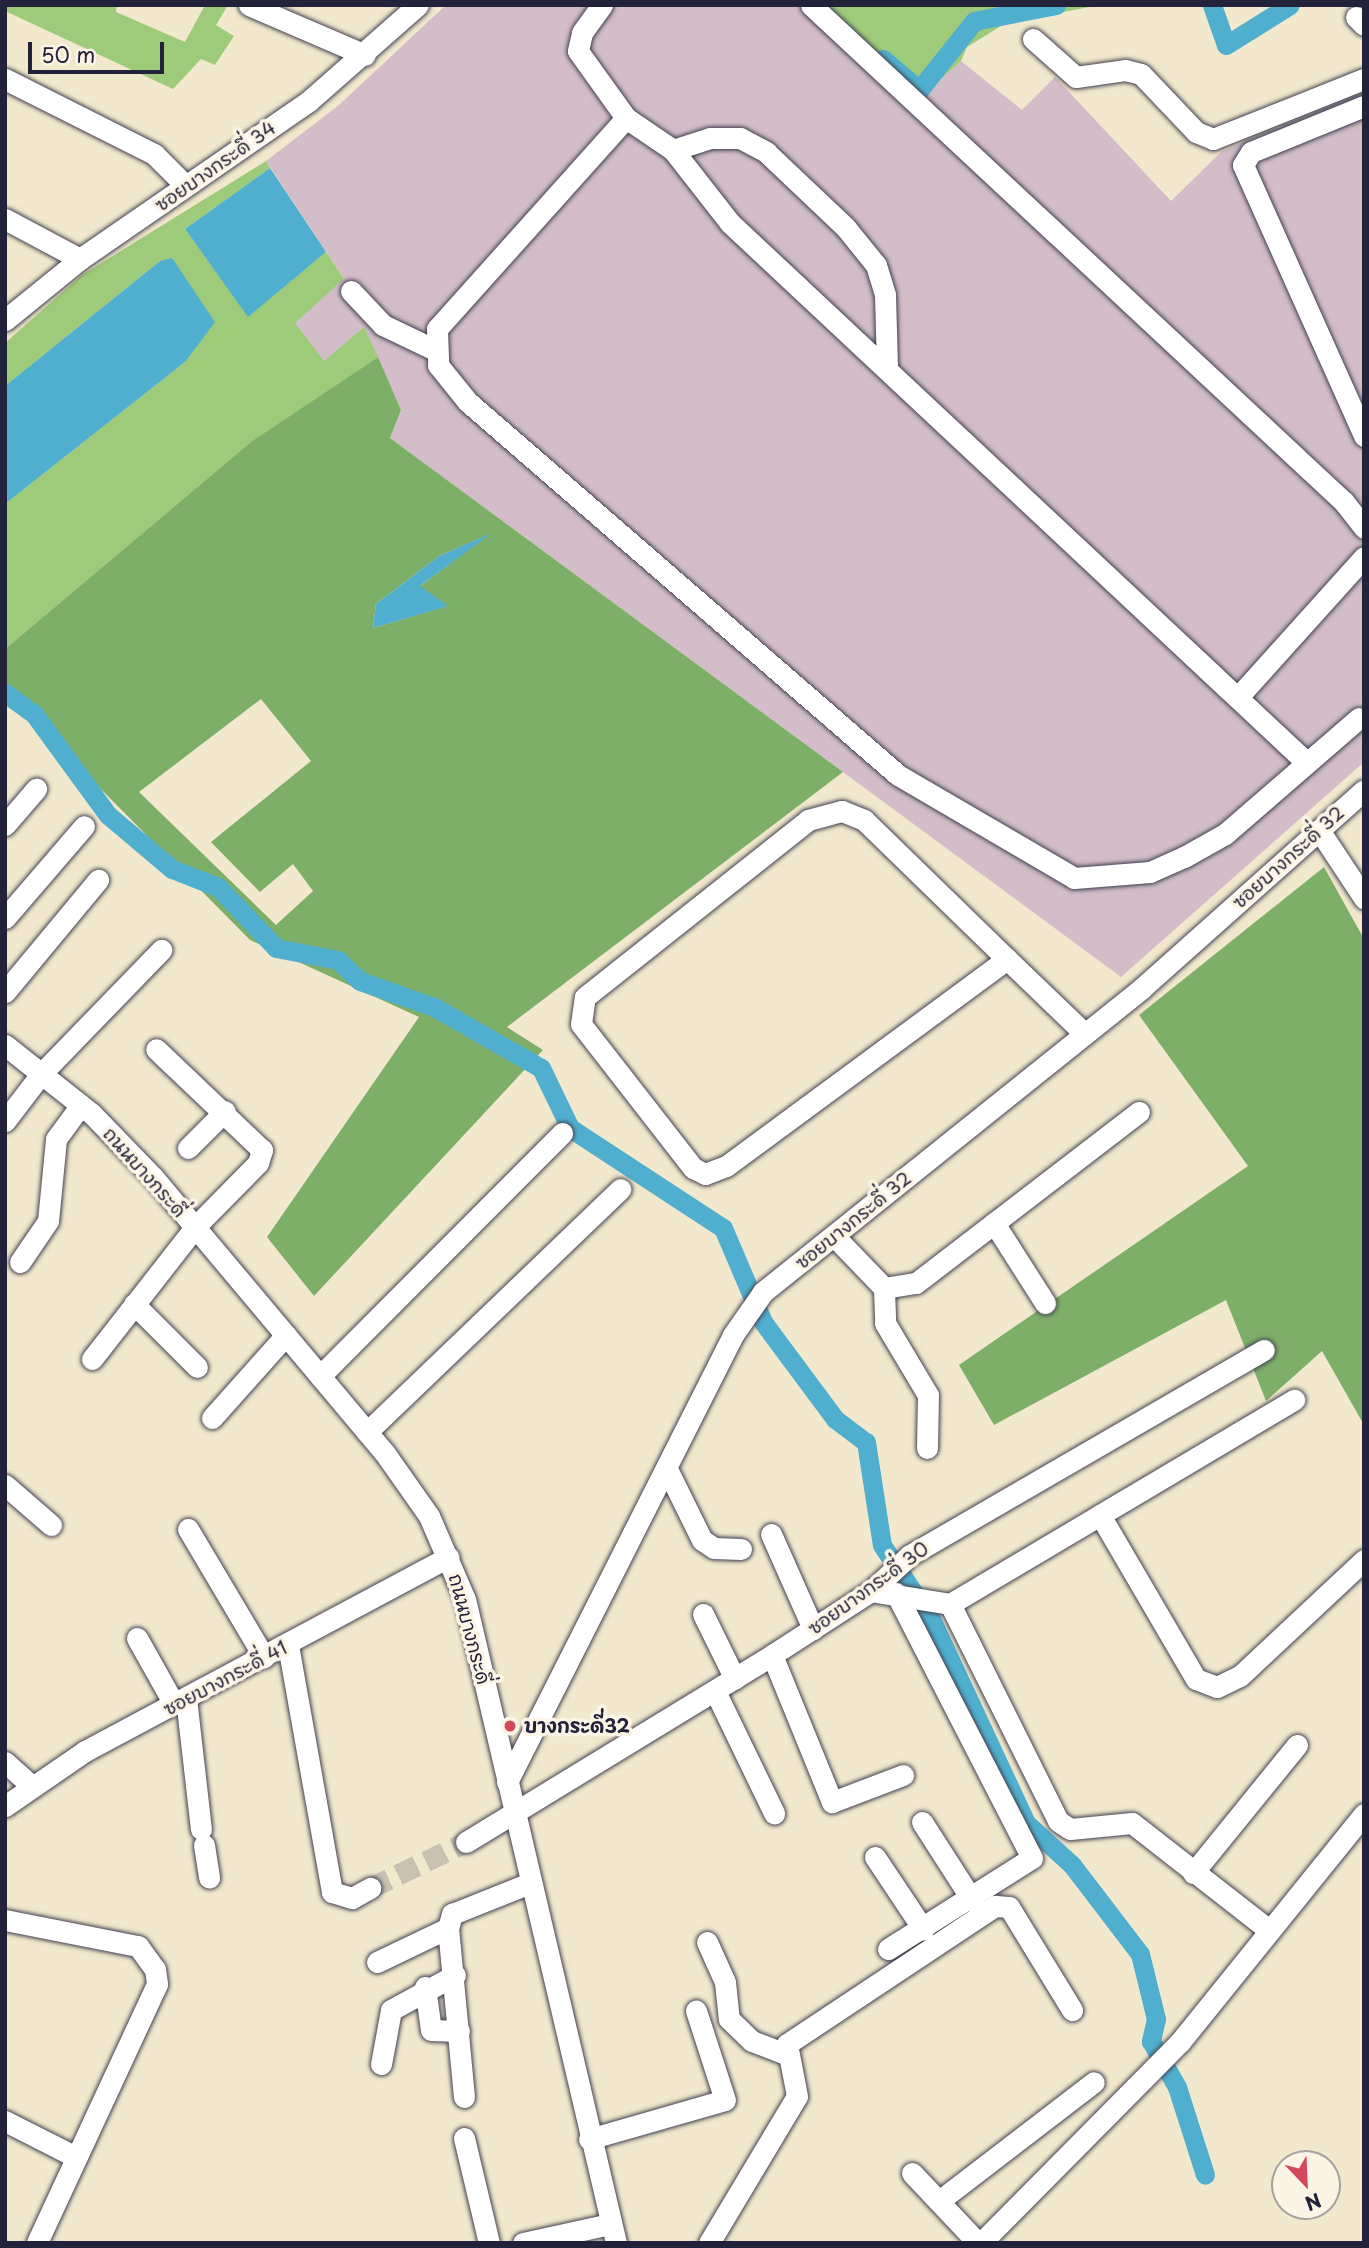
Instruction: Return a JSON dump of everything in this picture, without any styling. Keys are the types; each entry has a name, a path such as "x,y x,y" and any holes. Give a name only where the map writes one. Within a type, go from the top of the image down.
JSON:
{"street":[{"path":"249,5 365,55"},
{"name":"ซอยบางกระดี่ 34","path":"5,320 80,259 186,186 365,55 418,5"},
{"path":"602,5 582,33 578,51 626,118 673,150 730,223 1307,763"},
{"path":"811,5 1344,502 1364,528"},
{"path":"1033,39 1076,77 1125,69 1142,74 1196,132 1213,139 1364,79"},
{"path":"5,79 155,154 186,186"},
{"path":"1364,106 1251,152 1243,165 1364,436"},
{"path":"626,118 436,329 433,349 438,365 468,402 898,775 1006,833 1053,869 1073,878 1103,878 1161,867 1225,834 1307,763 1362,720"},
{"path":"673,150 710,138 740,138 766,152 846,228 876,265 885,295 887,368"},
{"path":"5,219 80,259"},
{"path":"351,290 383,325 433,349"},
{"path":"1238,697 1364,557"},
{"path":"5,825 36,789"},
{"name":"ซอยบางกระดี่ 32","path":"507,1782 749,1310 763,1292 1085,1034 1364,790"},
{"path":"1007,959 726,1166 705,1174 693,1168 581,1024 585,997 824,814 842,811 864,820 1085,1034"},
{"path":"5,918 84,826"},
{"path":"1319,830 1364,898"},
{"path":"5,992 98,880"},
{"path":"5,1121 41,1074 160,950"},
{"name":"ถนนบางกระดี่","path":"5,1045 81,1105 195,1227 367,1432 429,1516 449,1556 465,1599 613,2234"},
{"path":"92,1359 195,1227 258,1163 262,1150 225,1111 156,1049"},
{"path":"20,1262 48,1221 56,1139 81,1105"},
{"path":"188,1148 225,1111"},
{"path":"884,1288 916,1283 1139,1112"},
{"path":"320,1376 562,1133"},
{"path":"367,1432 620,1189"},
{"path":"994,1223 1045,1303"},
{"path":"834,1236 884,1288 885,1323 928,1395 927,1448"},
{"path":"135,1304 197,1367"},
{"path":"212,1418 286,1335"},
{"name":"ซอยบางกระดี่ 30","path":"466,1842 813,1629 871,1591 906,1558 1264,1350"},
{"path":"871,1591 923,1598 1100,1515 1294,1400"},
{"path":"667,1469 702,1540 714,1548 741,1549"},
{"path":"5,1485 51,1525"},
{"path":"1100,1515 1205,1686 1240,1676 1364,1560"},
{"path":"188,1530 264,1657"},
{"path":"771,1534 813,1629"},
{"name":"ซอยบางกระดี่ 41","path":"5,1806 32,1786 180,1701 449,1556"},
{"path":"923,1598 1058,1821 1070,1829 1132,1823 1269,1930"},
{"path":"888,1949 972,1900 1032,1858 923,1598"},
{"path":"703,1614 735,1679"},
{"path":"137,1638 180,1701 209,1878"},
{"path":"288,1645 332,1892 352,1898 370,1888"},
{"path":"772,1655 832,1802 903,1775"},
{"path":"715,1691 774,1813"},
{"path":"1193,1872 1297,1745"},
{"path":"5,1762 32,1786"},
{"path":"912,2174 979,2243 1180,2042 1364,1814"},
{"path":"922,1822 972,1900"},
{"path":"875,1857 923,1929"},
{"path":"377,1962 448,1927 462,1905 530,1883"},
{"path":"784,2053 808,2029 1002,1904 1072,2010"},
{"path":"5,1920 138,1946 155,1969 157,1984 74,2156 37,2243"},
{"path":"448,1927 455,1975 464,2097"},
{"path":"707,1941 725,1982 729,2020 752,2041 784,2053"},
{"path":"381,2064 391,2010 425,1987 455,1975"},
{"path":"425,1987 431,2030 459,2031"},
{"path":"589,2139 725,2100 696,2011"},
{"path":"709,2243 797,2096 784,2053"},
{"path":"939,2201 1094,2081"},
{"path":"5,2121 74,2156"},
{"path":"464,2138 489,2243"},
{"path":"523,2243 613,2234"}],"shaded area":[{"path":"446,5 813,5 920,98 961,61 1022,110 1055,77 1171,201 1221,152 1364,92 1364,762 1121,977 390,438 401,410 364,327 324,362 294,323 344,279 266,161 339,105"}],"green space":[{"path":"5,5 117,5 116,12 185,42 205,5 228,5 216,25 234,36 215,65 201,59 173,89 5,11"},
{"path":"813,5 1100,5 1006,23 967,47 961,61 920,98"},
{"path":"266,161 270,168 185,229 248,316 326,252 344,279 295,323 324,361 364,327 378,357 252,441 5,649 5,504 185,362 160,261 5,386 5,343 82,275"},
{"path":"378,357 401,410 390,438 843,772 507,1027 543,1050 314,1296 267,1237 419,1017 250,940 5,692 5,649 252,441","holes":["488,535 419,587 447,606 373,628 376,604 439,556","261,699 311,761 211,842 260,892 293,864 313,891 276,925 139,792"]},
{"path":"1324,867 1364,939 1364,1425 1322,1351 1266,1401 1226,1300 994,1425 959,1365 1248,1166 1139,1015"}],"water":[{"path":"270,168 326,252 248,317 185,229"},
{"path":"172,258 215,322 185,362 5,504 5,386 160,261"},
{"path":"492,533 420,586 448,606 373,628 376,604 439,556"}],"waterway":[{"path":"883,59 919,90 974,21 1056,5"},
{"path":"1212,5 1226,45 1290,5"},
{"path":"5,693 34,714 108,815 172,869 218,887 276,948 338,960 360,981 434,1007 541,1068 570,1128 723,1228 763,1322 835,1419 866,1442 882,1545 931,1619 1026,1823 1072,1865 1140,1954 1156,2019 1151,2041 1177,2087 1205,2175"}],"tunnel":[{"path":"370,1888 466,1842"}],"place":[{"name":"บางกระดี่32","path":"510,1726"}]}
